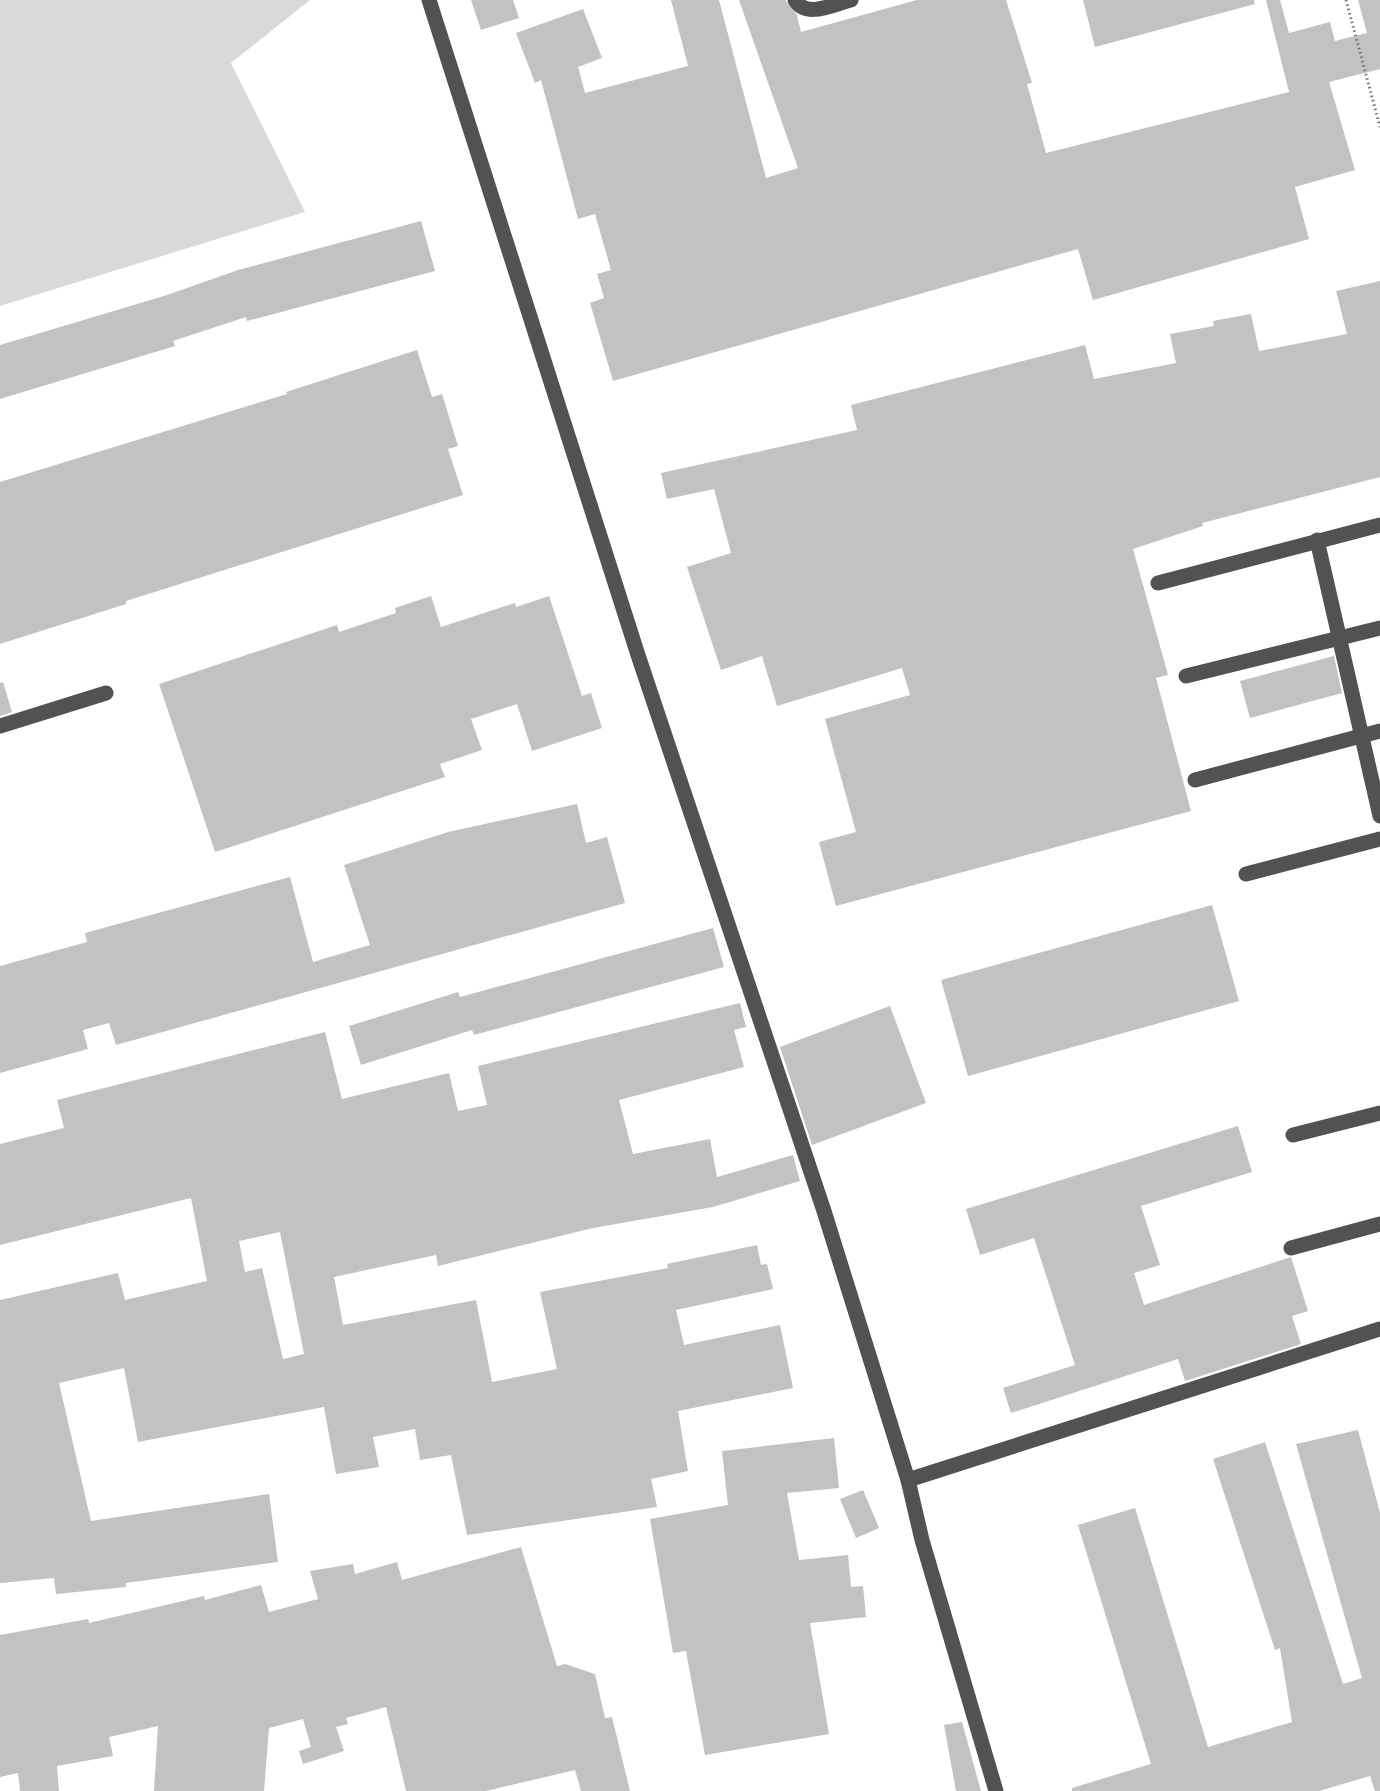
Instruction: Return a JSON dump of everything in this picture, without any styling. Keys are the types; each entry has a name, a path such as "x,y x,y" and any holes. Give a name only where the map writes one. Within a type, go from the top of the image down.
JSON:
{"street":[{"path":"429,0 642,666 827,1222 908,1480 922,1540 996,1791"},
{"path":"795,0 801,8 810,10 851,0"},
{"path":"1158,583 1380,525"},
{"path":"1317,540 1380,816"},
{"path":"1186,676 1380,628"},
{"path":"0,726 106,693"},
{"path":"1195,780 1380,730"},
{"path":"1246,874 1380,839"},
{"path":"1293,1135 1380,1113"},
{"path":"1291,1248 1380,1224"},
{"path":"908,1480 1380,1329"}],"path":[{"path":"1346,0 1380,127"}],"shaded area":[{"path":"0,0 310,0 231,63 305,212 0,306"}],"building":[{"path":"471,0 513,0 519,18 481,30"},
{"path":"671,0 719,0 766,178 798,168 739,0 785,0 797,15 801,32 917,0 1006,0 1032,83 1027,84 1046,153 1289,92 1266,0 1280,0 1289,33 1330,22 1335,41 1367,33 1358,0 1380,0 1380,69 1329,82 1355,170 1295,187 1309,239 1093,300 1078,249 613,381 590,303 604,298 597,274 611,270 595,214 578,219 541,80 535,83 516,33 583,9 602,58 578,67 585,93 688,66"},
{"path":"1083,0 1254,0 1255,4 1095,47"},
{"path":"421,221 435,271 247,321 246,317 173,341 175,346 0,399 0,345 167,295 238,270"},
{"path":"1380,281 1380,477 1202,523 1203,526 1133,549 1168,675 1156,678 1191,811 836,906 819,842 856,832 825,719 910,695 902,668 777,706 762,656 721,670 687,567 731,553 714,489 667,499 661,473 857,430 851,405 1085,345 1094,379 1176,363 1170,334 1214,326 1213,321 1251,314 1259,351 1347,334 1336,291"},
{"path":"417,350 432,397 442,394 458,446 448,449 463,495 126,601 126,604 0,644 0,482 287,394 286,392"},
{"path":"431,596 441,627 515,603 516,607 549,596 582,696 591,693 602,728 532,751 517,704 471,719 482,750 440,764 445,777 215,852 159,684 337,625 339,632 396,613 395,608"},
{"path":"1334,656 1342,693 1250,718 1240,681"},
{"path":"3,682 12,712 0,716 0,683"},
{"path":"577,804 586,843 607,837 625,903 116,1045 109,1023 83,1030 88,1049 0,1073 0,966 87,942 85,933 290,877 313,962 370,945 344,865 448,832"},
{"path":"1212,905 1239,1001 968,1076 941,980"},
{"path":"713,928 724,967 474,1035 472,1030 361,1065 349,1026 458,992 460,997"},
{"path":"740,1003 746,1027 734,1030 744,1067 619,1100 633,1154 710,1139 717,1177 793,1155 800,1181 713,1207 593,1228 438,1266 436,1255 334,1277 343,1325 476,1300 492,1382 557,1369 540,1292 668,1268 667,1264 757,1245 761,1265 767,1264 773,1289 676,1310 684,1345 780,1325 793,1388 678,1411 688,1471 651,1479 657,1507 467,1535 451,1455 420,1460 415,1429 373,1437 379,1467 336,1474 324,1407 138,1442 124,1368 59,1383 91,1521 269,1494 278,1562 126,1583 126,1587 56,1594 54,1578 0,1583 0,1300 118,1273 125,1300 207,1281 191,1198 0,1245 0,1144 64,1128 57,1100 325,1032 342,1099 449,1073 458,1111 487,1105 478,1066","holes":["280,1232 304,1354 283,1359 262,1268 245,1272 239,1241"]},
{"path":"890,1006 926,1103 812,1145 780,1047"},
{"path":"1238,1126 1252,1172 1141,1206 1160,1265 1134,1273 1144,1305 1291,1257 1308,1311 1292,1316 1301,1344 1185,1381 1178,1359 1011,1413 1003,1388 1075,1365 1034,1238 980,1255 966,1209"},
{"path":"1358,1430 1380,1513 1380,1791 1375,1791 1370,1776 1319,1791 1072,1791 1072,1788 1151,1764 1078,1525 1135,1508 1208,1747 1292,1722 1280,1648 1275,1650 1213,1459 1265,1442 1343,1684 1362,1678 1296,1444"},
{"path":"834,1438 839,1488 787,1493 799,1560 848,1555 851,1587 863,1586 866,1617 810,1623 829,1734 705,1755 686,1651 673,1653 650,1519 728,1505 722,1451"},
{"path":"863,1490 879,1528 856,1538 840,1499"},
{"path":"521,1547 557,1666 565,1664 595,1674 605,1718 612,1717 630,1791 581,1791 575,1770 486,1791 406,1791 386,1707 346,1718 348,1724 336,1727 344,1751 303,1764 299,1751 311,1747 303,1719 269,1728 264,1791 154,1791 158,1726 109,1737 113,1756 57,1766 59,1791 20,1791 18,1773 0,1777 0,1635 88,1619 89,1623 204,1596 205,1600 261,1585 269,1612 318,1599 310,1571 353,1564 355,1574 397,1562 402,1580"},
{"path":"962,1722 981,1791 956,1791 944,1725"}]}
